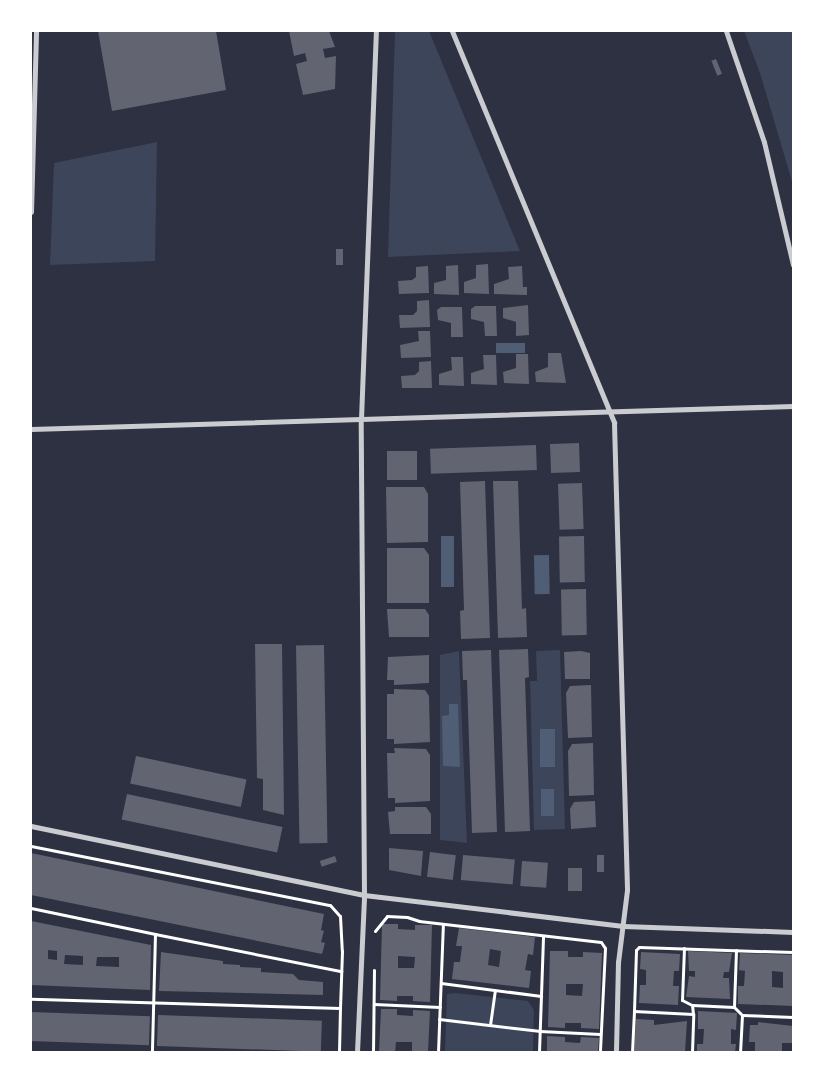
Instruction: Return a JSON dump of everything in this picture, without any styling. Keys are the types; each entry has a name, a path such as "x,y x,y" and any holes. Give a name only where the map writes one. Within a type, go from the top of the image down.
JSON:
{"street":[{"path":"31,212 36,31"},
{"path":"357,1052 364,895 362,419 376,31"},
{"path":"452,31 610,411 616,440 627,890 618,962 616,1052"},
{"path":"726,31 764,142 793,265"},
{"path":"31,429 793,406"},
{"path":"31,826 364,895 623,926 793,932"}],"path":[{"path":"31,846 330,905 338,911 342,921 339,1052"},
{"path":"31,908 341,971"},
{"path":"375,939 376,927 387,916 543,936 597,940 604,944 600,1052"},
{"path":"438,1052 443,924"},
{"path":"152,1052 155,934"},
{"path":"540,1052 543,936"},
{"path":"632,1052 636,950 639,946 793,952"},
{"path":"684,948 682,1000 692,1005 734,1007"},
{"path":"736,950 734,1007 742,1016 740,1052"},
{"path":"373,1052 374,962"},
{"path":"441,982 541,996"},
{"path":"490,1025 495,990"},
{"path":"31,999 340,1008"},
{"path":"374,1004 440,1007"},
{"path":"692,1005 692,1052"},
{"path":"634,1011 693,1014"},
{"path":"742,1016 793,1017"},
{"path":"439,1019 540,1031 601,1034"}],"shaded area":[{"path":"395,31 429,31 520,251 388,257"},
{"path":"744,31 793,31 793,185 760,73"},
{"path":"157,142 155,261 50,265 54,163"},
{"path":"496,343 525,343 525,353 496,353"},
{"path":"441,536 454,536 454,587 441,587"},
{"path":"534,555 549,555 550,594 535,594"},
{"path":"560,650 565,829 534,830 530,681 537,681 536,651"},
{"path":"459,651 467,843 440,840 440,655"},
{"path":"449,704 458,704 460,767 443,766 442,716 449,715"},
{"path":"540,729 555,729 555,767 540,767"},
{"path":"541,789 554,789 554,816 541,816"},
{"path":"455,993 528,1001 534,1010 533,1052 445,1052 447,994"}],"building":[{"path":"98,31 216,31 226,90 112,111"},
{"path":"289,31 329,31 335,47 323,49 325,58 336,56 335,89 303,95 296,64 307,61 305,53 294,56"},
{"path":"716,59 722,74 717,76 711,61"},
{"path":"336,249 343,249 343,265 336,265"},
{"path":"488,264 489,294 464,293 464,282 476,278 476,265"},
{"path":"458,265 459,295 434,294 434,283 446,280 446,266"},
{"path":"428,266 429,293 399,294 398,281 412,280 416,277 416,267"},
{"path":"522,266 523,287 527,287 527,295 494,294 494,284 509,279 508,267"},
{"path":"429,300 430,327 400,328 399,315 413,315 417,311 417,301"},
{"path":"528,305 529,335 516,336 516,322 503,318 503,308"},
{"path":"475,306 496,306 497,336 485,336 484,322 471,319 471,309"},
{"path":"441,307 462,307 463,337 451,337 451,323 438,320 437,310"},
{"path":"418,331 430,331 431,357 401,358 400,345 419,341"},
{"path":"548,353 561,353 566,383 536,382 535,372 548,367"},
{"path":"516,354 528,354 529,384 504,383 503,372 516,368"},
{"path":"483,355 496,355 497,385 471,384 471,373 484,369"},
{"path":"451,357 463,357 464,386 439,385 439,374 452,370"},
{"path":"431,361 432,388 402,388 401,376 415,375 419,371 419,362"},
{"path":"579,443 580,472 551,473 550,444"},
{"path":"536,445 537,470 431,474 430,449"},
{"path":"387,451 417,451 417,480 387,480"},
{"path":"485,481 490,638 461,639 460,611 464,610 460,482"},
{"path":"493,481 518,481 522,609 526,608 527,637 498,638"},
{"path":"582,483 584,529 560,530 558,484"},
{"path":"386,487 424,487 428,494 428,542 387,543"},
{"path":"559,536 584,536 585,582 560,582"},
{"path":"387,548 424,548 429,555 429,603 387,603"},
{"path":"561,589 586,589 587,635 562,635"},
{"path":"387,609 425,609 429,615 429,637 389,637"},
{"path":"255,644 282,644 284,815 263,810 263,779 257,778"},
{"path":"296,645 324,645 327,843 299,843"},
{"path":"528,649 529,677 525,678 530,831 505,832 499,650"},
{"path":"491,650 497,832 472,833 467,680 463,680 462,651"},
{"path":"581,651 590,653 590,679 565,679 564,652"},
{"path":"429,655 429,683 394,685 394,680 387,680 388,657"},
{"path":"591,685 592,737 568,738 566,693 570,686"},
{"path":"394,689 425,690 429,696 430,742 394,744 394,739 387,739 387,694 394,694"},
{"path":"593,743 594,795 569,796 568,751 572,744"},
{"path":"394,748 426,749 430,755 430,801 395,803 395,798 388,798 387,753 395,753"},
{"path":"136,756 247,779 241,807 130,783"},
{"path":"127,794 283,827 277,852 122,819"},
{"path":"595,801 596,827 571,829 570,809 574,802"},
{"path":"395,807 426,807 431,814 431,834 390,834 388,812 395,811"},
{"path":"389,848 423,851 421,876 389,870"},
{"path":"430,852 456,855 453,880 427,877"},
{"path":"31,853 324,914 321,930 324,931 321,942 325,943 322,954 31,895"},
{"path":"463,855 515,860 513,884 461,880"},
{"path":"597,855 604,855 604,872 597,872"},
{"path":"335,856 337,862 322,867 320,861"},
{"path":"522,861 548,863 546,888 520,886"},
{"path":"568,868 582,868 582,891 568,891"},
{"path":"31,921 151,945 150,990 31,985","holes":["48,950 57,951 57,960 48,959","65,955 83,956 83,965 64,964","97,957 119,957 119,967 96,966"]},
{"path":"382,924 398,924 398,929 415,930 415,925 432,925 430,1002 413,1001 413,996 397,996 397,1001 380,1000","holes":["398,956 415,957 414,968 398,968"]},
{"path":"459,928 535,937 533,955 528,954 525,970 531,971 529,988 452,979 454,962 460,962 462,946 456,946","holes":["490,949 501,951 499,967 488,965"]},
{"path":"550,951 568,951 568,957 583,957 583,952 602,953 599,1029 581,1028 581,1023 565,1023 565,1028 548,1027","holes":["566,984 583,984 582,996 566,995"]},
{"path":"688,951 732,953 729,972 724,972 723,978 729,978 730,999 686,997 689,976 695,977 695,971 689,971"},
{"path":"161,952 223,961 223,964 240,965 240,967 261,968 261,972 293,974 299,980 323,982 323,995 159,991"},
{"path":"641,952 680,954 679,971 674,971 673,986 679,986 678,1005 639,1003 640,985 646,985 646,970 640,969"},
{"path":"740,953 793,955 793,1006 738,1004 738,986 744,986 745,971 739,970","holes":["772,971 783,972 783,988 772,987"]},
{"path":"381,1009 397,1009 397,1015 413,1016 413,1010 430,1011 428,1052 412,1052 412,1042 396,1042 395,1052 379,1052"},
{"path":"698,1011 737,1013 736,1030 731,1029 731,1044 736,1044 735,1052 697,1052 697,1044 703,1044 704,1029 698,1029"},
{"path":"31,1012 150,1016 149,1045 31,1041"},
{"path":"158,1015 322,1021 321,1052 157,1046"},
{"path":"636,1019 654,1020 654,1025 687,1021 685,1052 634,1052"},
{"path":"758,1022 793,1026 793,1043 782,1043 782,1052 755,1052 755,1042 749,1042 750,1025 758,1025"},
{"path":"547,1036 565,1037 565,1042 580,1043 581,1037 599,1038 598,1052 547,1052"}]}
